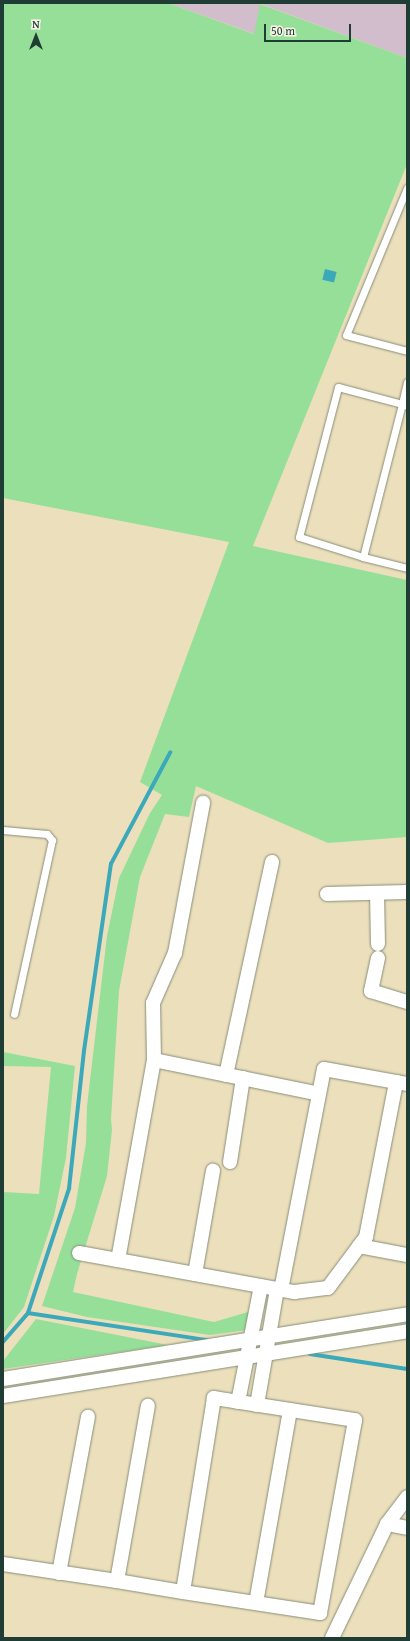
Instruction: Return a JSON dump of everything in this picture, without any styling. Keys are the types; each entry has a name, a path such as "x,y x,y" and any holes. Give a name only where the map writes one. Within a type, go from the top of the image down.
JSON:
{"street":[{"path":"118,1260 154,1060 153,1003 175,953 203,803"},
{"path":"226,1075 272,862"},
{"path":"327,894 407,892"},
{"path":"377,893 378,944"},
{"path":"378,958 371,991 407,1002"},
{"path":"154,1060 319,1094"},
{"path":"79,1253 279,1289 294,1292 328,1288 366,1237 401,1083 324,1069 279,1289 268,1336 257,1405"},
{"path":"230,1162 244,1078"},
{"path":"195,1274 213,1171"},
{"path":"359,1246 407,1255"},
{"path":"238,1402 261,1286"},
{"path":"3,1379 407,1314"},
{"path":"3,1396 407,1331"},
{"path":"3,1564 59,1572 183,1592 320,1613 354,1420 214,1398 183,1592"},
{"path":"117,1581 148,1406"},
{"path":"256,1603 290,1410"},
{"path":"59,1572 88,1417"},
{"path":"332,1638 386,1524 407,1497"},
{"path":"386,1524 407,1528"}],"lane":[{"path":"407,188 346,335 407,351"},
{"path":"363,557 404,405 407,382"},
{"path":"404,405 338,387 299,537 363,557 407,568"},
{"path":"3,830 47,834 52,840 14,1014"}],"shaded area":[{"path":"168,3 407,3 407,58 261,4 255,34"}],"green space":[{"path":"3,3 168,3 254,34 260,4 407,58 407,164 253,546 407,580 407,837 328,843 196,786 189,817 165,814 140,877 119,991 111,1119 112,1130 107,1176 77,1274 73,1292 214,1322 248,1312 247,1330 210,1335 87,1317 42,1306 75,1208 86,1143 87,1106 107,936 119,878 150,813 162,795 140,782 229,542 3,498"},
{"path":"3,1052 75,1066 66,1158 54,1216 24,1307 3,1334 3,1192 39,1194 51,1067 3,1066"},
{"path":"36,1319 168,1345 3,1369 3,1361"}],"water":[{"path":"325,269 337,272 334,283 322,280"}],"waterway":[{"path":"28,1313 69,1189 84,1051 111,864 170,753"},
{"path":"3,1342 28,1313 207,1340"},
{"path":"310,1354 407,1369"}]}
